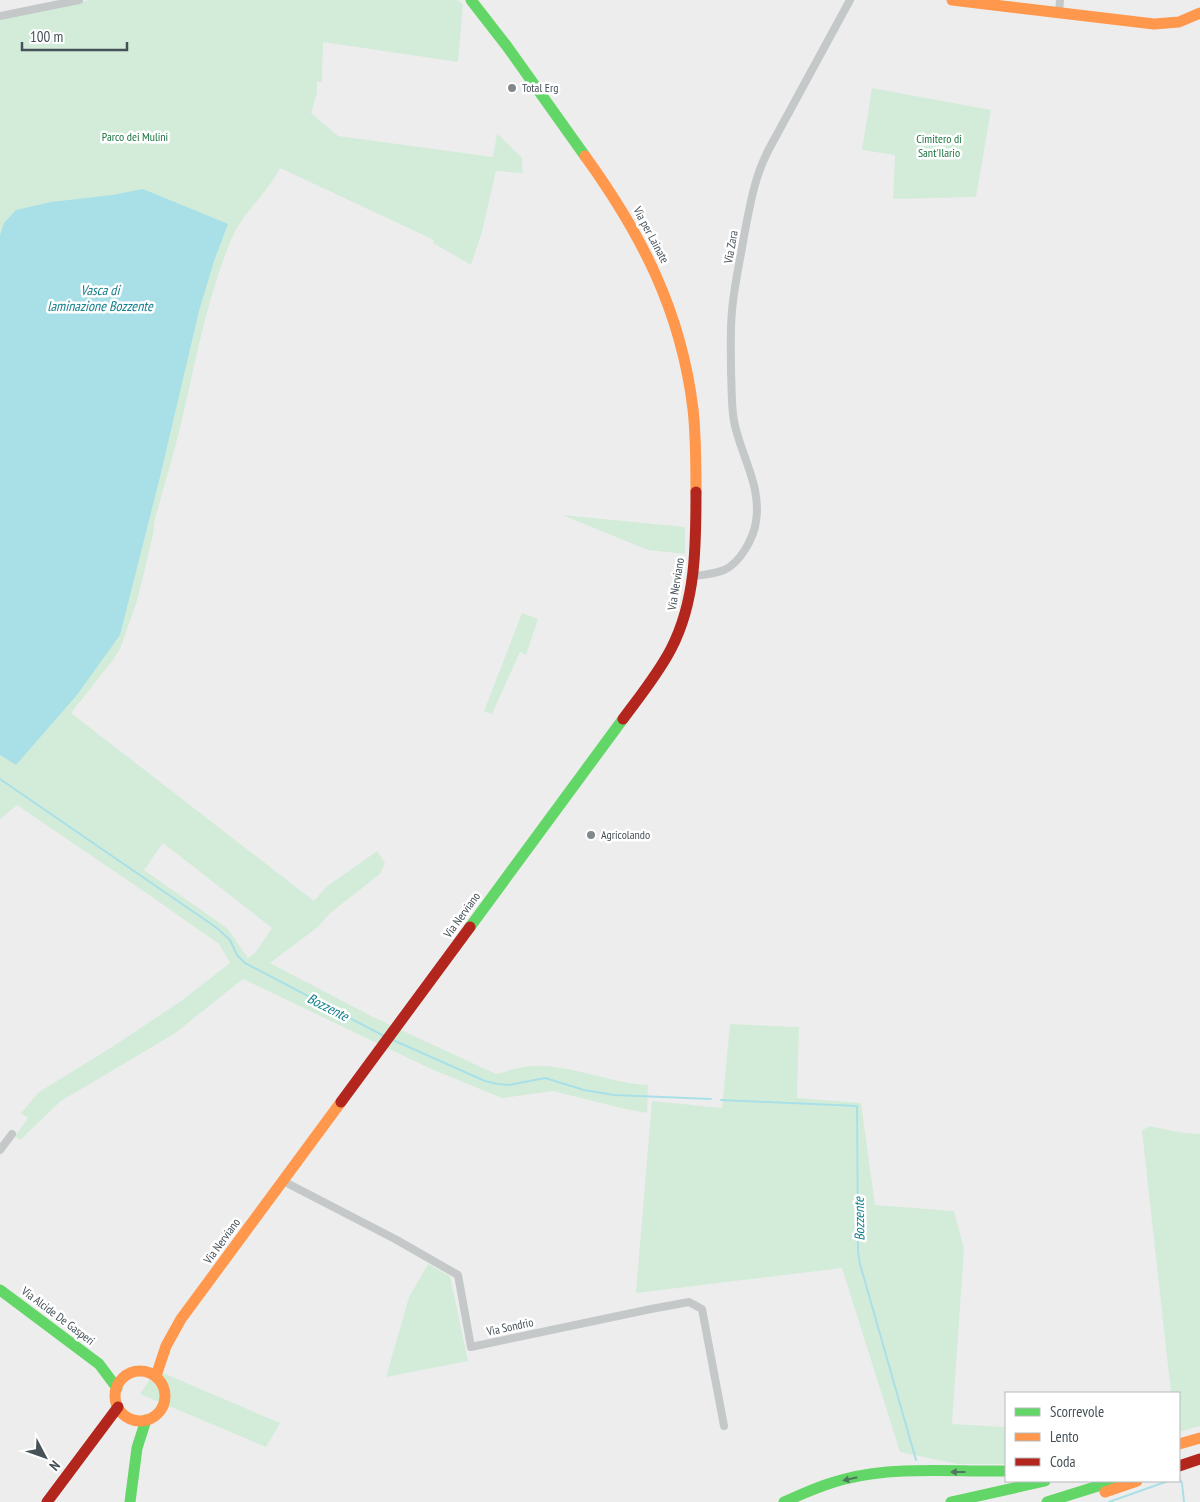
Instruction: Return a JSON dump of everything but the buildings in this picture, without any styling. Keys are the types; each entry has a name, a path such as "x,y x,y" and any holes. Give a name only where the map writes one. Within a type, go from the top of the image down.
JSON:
{"main road":[{"name":"Via per Lainate","path":"471,0 624,214 646,252 664,293 682,350 692,401 696,453 695,527"},
{"path":"480,0 519,58 522,69"},
{"path":"952,0 1167,24 1180,22 1200,13"},
{"name":"Via Nerviano","path":"156,1376 160,1359 174,1330 672,650 690,598 694,576 695,527"},
{"name":"Via Alcide De Gasperi","path":"0,1290 99,1364 127,1374"},
{"path":"137,1441 125,1414 115,1398 116,1388 127,1374 143,1371 160,1359"},
{"name":"Via Alcide De Gasperi","path":"99,1364 116,1388"},
{"path":"48,1502 106,1424 125,1414 146,1420 152,1418 161,1410 165,1398 164,1386 156,1376 143,1371"},
{"path":"130,1502 137,1441 140,1429 146,1420"},
{"path":"1180,1444 1200,1438"},
{"path":"1180,1460 1200,1453"},
{"path":"1180,1466 1200,1459"},
{"path":"784,1502 824,1485 860,1476 898,1472 1005,1471"},
{"path":"952,1502 1041,1482"},
{"path":"1047,1502 1111,1482"},
{"path":"1073,1502 1134,1482"}],"street":[{"path":"0,16 78,0"},
{"name":"Via Zara","path":"694,576 722,570 733,563 750,539 756,518 755,492 736,433 732,404 731,317 738,271 758,172 850,0"},
{"path":"1059,13 1060,0"},
{"path":"0,1150 12,1134"},
{"name":"Via Sondrio","path":"283,1181 395,1239 458,1275 471,1347 651,1308 690,1302 702,1308 724,1426"}],"green space":[{"name":"Parco dei Mulini","path":"90,0 457,0 463,4 458,62 323,42 322,82 317,82 317,93 311,113 338,136 493,157 497,133 522,158 523,173 496,171 482,232 471,265 433,243 434,240 280,168 241,221 231,240 215,284 179,432 155,519 136,604 120,649 71,713 314,901 326,887 377,851 385,863 380,874 329,914 318,927 270,963 373,1017 496,1074 524,1067 541,1066 568,1069 634,1084 648,1085 647,1113 553,1091 502,1098 431,1069 243,979 174,1034 61,1101 20,1140 15,1136 28,1118 21,1113 39,1092 112,1047 181,1001 230,963 219,944 17,805 0,819 0,19 58,5","holes":["163,843 272,928 255,953 248,958 227,928 144,870"]},
{"name":"Cimitero di Sant'Ilario","path":"872,88 991,110 976,197 893,199 895,155 862,150"},
{"path":"562,515 685,527 685,554 648,550"},
{"path":"522,613 538,619 526,655 520,652 492,714 484,711"},
{"path":"730,1024 799,1027 797,1098 861,1103 875,1205 954,1211 964,1249 952,1424 1005,1427 1005,1464 957,1464 900,1452 842,1268 636,1293 652,1101 722,1108"},
{"path":"1149,1126 1200,1134 1200,1426 1180,1432 1180,1392 1171,1392 1142,1131"},
{"path":"428,1264 450,1276 468,1361 386,1377 409,1297"},
{"path":"156,1370 280,1423 266,1447 140,1394"}],"water":[{"name":"Vasca di laminazione Bozzente","path":"143,189 228,224 214,261 199,311 120,635 77,695 16,765 0,755 0,235 4,223 16,210 51,202 112,195"}],"waterway":[{"name":"Bozzente","path":"0,779 217,928 230,940 237,955 245,963 384,1036"},
{"name":"Bozzente","path":"393,1040 485,1081 498,1084 509,1085 545,1078 584,1090 614,1095 711,1099"},
{"name":"Bozzente","path":"721,1100 857,1106 858,1252 916,1460"},
{"name":"Bozzente","path":"1180,1480 1184,1502"},
{"name":"Bozzente","path":"1109,1502 1165,1482"}],"traffic: fast":[{"path":"471,0 506,45 585,156"},
{"path":"470,927 623,719"},
{"path":"0,1290 99,1364 117,1388"},
{"path":"130,1502 137,1448 146,1420"},
{"path":"784,1502 829,1483 885,1472 925,1470 1005,1471"},
{"path":"951,1502 1041,1482"},
{"path":"1047,1502 1111,1482"}],"traffic: slow":[{"path":"952,0 1154,24 1179,22 1200,13"},
{"path":"585,156 606,186 641,245 669,307 679,339 693,409 696,492"},
{"path":"156,1376 166,1346 181,1319 341,1102"},
{"path":"135,1371 145,1371 158,1378 165,1391 165,1396 165,1401 158,1414 145,1421 135,1421 126,1417 119,1410 115,1401 115,1391 119,1382 126,1375 135,1371"},
{"path":"1180,1444 1200,1438"},
{"path":"1105,1492 1134,1482"}],"traffic: jam":[{"path":"623,719 666,658 679,631 690,592 693,573 696,533 696,492"},
{"path":"341,1102 470,927"},
{"path":"47,1502 118,1407"},
{"path":"1180,1466 1200,1459"}],"place":[{"name":"Total Erg","path":"512,88"},
{"name":"Agricolando","path":"591,835"}]}
